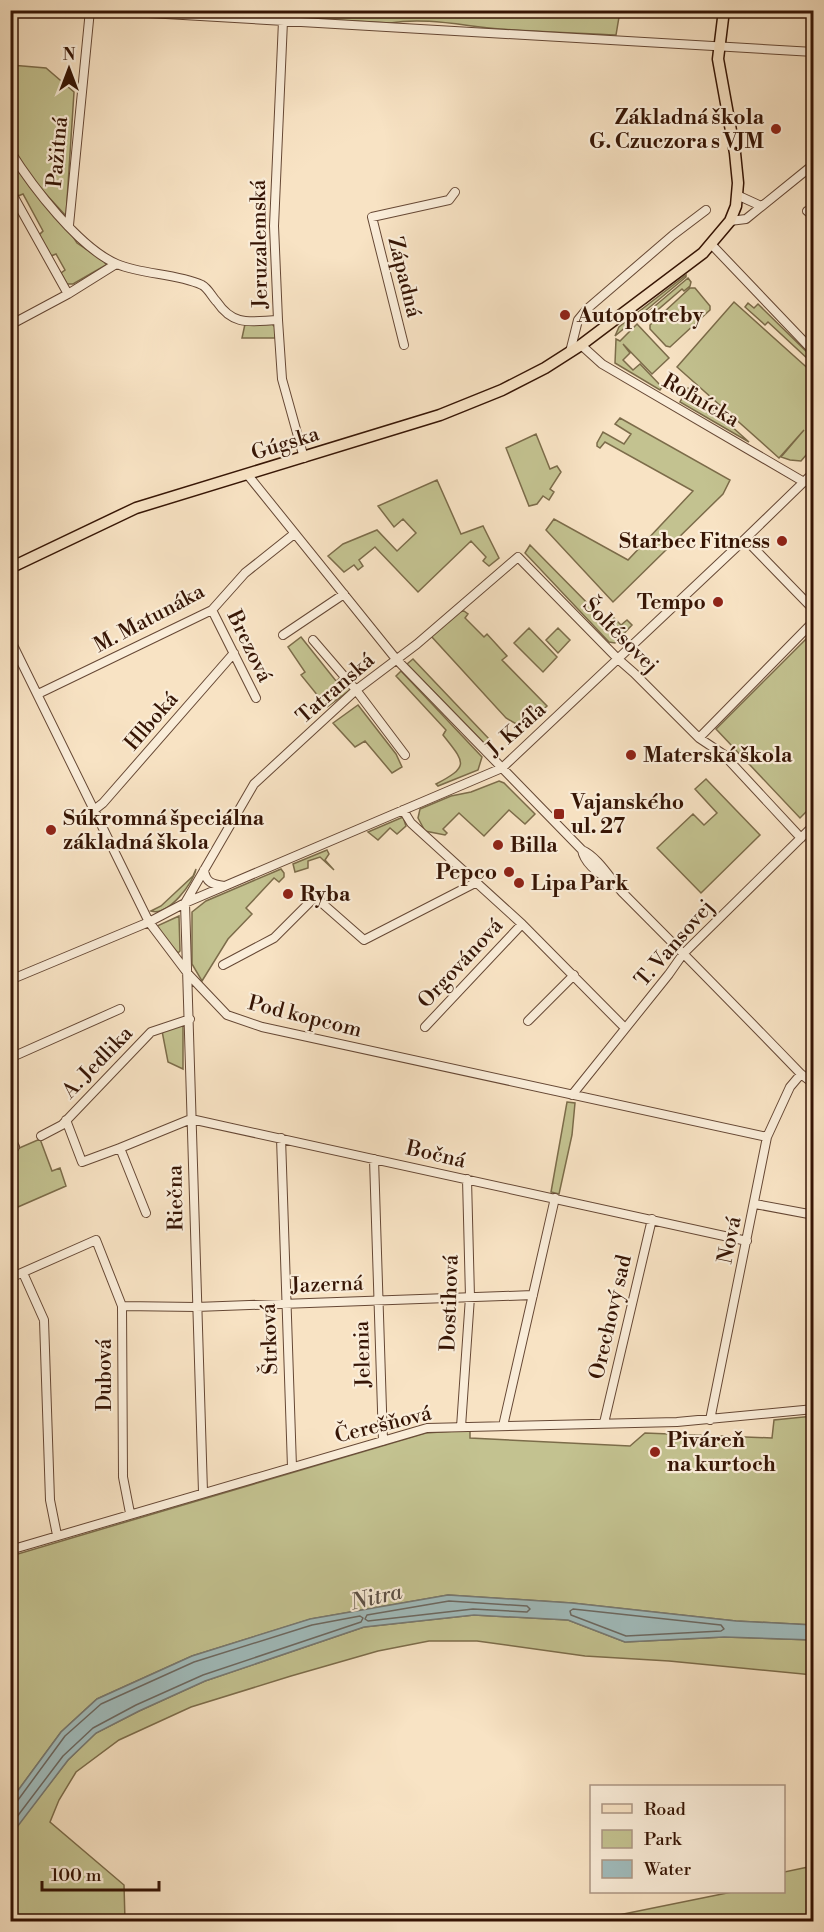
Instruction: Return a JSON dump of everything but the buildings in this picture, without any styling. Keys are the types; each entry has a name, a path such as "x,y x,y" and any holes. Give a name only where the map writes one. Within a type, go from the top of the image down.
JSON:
{"main road":[{"path":"724,10 718,58 738,183 730,221"},
{"name":"Gúgska","path":"10,568 136,508 453,411 502,390 569,354 703,253 730,221"}],"street":[{"name":"Pažitná","path":"69,225 90,10"},
{"path":"97,10 813,52"},
{"name":"Jeruzalemská","path":"283,21 274,226 278,320 282,379 304,458"},
{"name":"Jeruzalemská","path":"10,151 29,181 81,240 116,264 203,285 224,313 231,318 240,321 278,320"},
{"path":"730,221 746,219 813,164"},
{"path":"10,190 68,294"},
{"name":"Západná","path":"404,345 372,217 449,200 455,192"},
{"path":"737,195 761,206"},
{"path":"569,354 578,320 587,309 673,235 706,210"},
{"path":"711,244 730,260 813,352"},
{"path":"10,325 68,294 116,264"},
{"name":"Roľnícka","path":"581,345 602,364 804,482"},
{"name":"J. Kráľa","path":"185,903 502,768 813,472"},
{"path":"247,474 396,659 813,1084"},
{"name":"M. Matunáka","path":"38,694 212,610 246,573 294,534"},
{"path":"745,539 813,610"},
{"name":"Šoltésovej","path":"518,557 699,738 723,753 801,838"},
{"name":"Tatranská","path":"185,903 254,784 356,690 518,557"},
{"path":"283,635 344,594"},
{"name":"Brezová","path":"212,610 256,698"},
{"path":"699,738 813,621"},
{"name":"Pod kopcom","path":"10,639 148,922 189,975 227,1015 262,1027 767,1137"},
{"path":"313,640 356,690 405,755"},
{"name":"Hlboká","path":"94,810 104,803 234,653"},
{"name":"Orgovánová","path":"404,810 411,823 522,924 625,1028"},
{"name":"T. Vansovej","path":"572,1095 683,954 813,825"},
{"path":"204,870 205,878 211,884 225,886"},
{"path":"223,965 274,938 315,897 364,940 477,882"},
{"path":"10,980 148,922 185,903"},
{"name":"Riečna","path":"185,903 203,1492"},
{"name":"Orgovánová","path":"425,1027 522,924"},
{"path":"528,1021 574,975"},
{"path":"10,1058 120,1009"},
{"name":"A. Jedlika","path":"41,1136 62,1125 151,1032 190,1019"},
{"name":"Nová","path":"710,1420 767,1137 790,1086 801,1074"},
{"path":"146,1213 120,1148 191,1119"},
{"name":"Bočná","path":"191,1119 747,1240"},
{"name":"A. Jedlika","path":"66,1120 82,1162 120,1148"},
{"path":"10,1137 15,1147"},
{"name":"Štrková","path":"281,1138 292,1467"},
{"name":"Jelenia","path":"374,1159 383,1441"},
{"name":"Dostihová","path":"460,1427 470,1297 466,1179"},
{"path":"503,1426 555,1198"},
{"path":"755,1204 813,1215"},
{"name":"Orechový sad","path":"604,1423 652,1219"},
{"name":"Dubová","path":"23,1273 96,1240 122,1306 123,1477 130,1513"},
{"path":"10,1278 23,1273 44,1320 50,1500 57,1535"},
{"name":"Jazerná","path":"122,1306 196,1307 533,1294"},
{"name":"Čerešňová","path":"10,1550 130,1513 427,1428 677,1422 813,1409"}],"green space":[{"path":"165,11 620,11 616,35 500,29 431,21 390,23"},
{"path":"11,65 46,68 74,92 66,216 33,180 11,146"},
{"path":"10,156 67,227 77,243 104,261 106,265 73,284 67,284 61,273 65,270 56,254 51,256 39,235 43,231 23,194 18,196 11,183"},
{"path":"686,275 686,277 615,336 619,327"},
{"path":"688,278 691,282 690,286 684,291 682,289 653,314 655,317 651,320 643,316"},
{"path":"690,288 695,288 710,306 710,310 670,347 666,346 650,329 650,325"},
{"path":"734,302 813,373 813,447 801,461 781,457 804,430 779,458 677,367"},
{"path":"748,303 754,308 758,304 813,358 813,368 809,364 810,361 768,322 765,325 745,307"},
{"path":"271,323 275,327 275,338 242,338 245,324"},
{"path":"637,324 669,358 652,374 623,344 630,353 623,360 633,370 640,364 662,387 660,390 615,363 616,339 620,341"},
{"path":"688,388 691,390 749,442 680,402"},
{"path":"620,418 730,480 723,494 613,602 546,530 554,519 628,560 693,491 605,442 600,448 597,446 603,432 624,444 631,434 615,424"},
{"path":"536,434 550,469 557,466 561,472 550,489 554,492 549,500 543,496 537,504 529,506 506,448"},
{"path":"437,480 461,534 483,526 499,558 489,566 483,561 486,557 471,541 418,592 375,547 359,560 363,566 358,570 354,565 344,572 328,556 343,544 377,530 397,551 416,533 403,519 394,527 378,506"},
{"path":"530,545 604,620 611,615 621,625 627,620 632,625 615,643 609,642 525,553"},
{"path":"464,611 468,614 465,618 484,637 487,634 507,656 502,660 547,706 526,726 518,725 506,718 431,636 458,612"},
{"path":"529,628 557,657 543,672 514,643"},
{"path":"558,628 570,640 558,653 546,640"},
{"path":"813,632 813,805 800,818 716,729"},
{"path":"301,637 336,681 341,677 349,686 350,690 327,707 301,675 305,672 288,647"},
{"path":"413,659 491,741 487,746 407,664"},
{"path":"401,671 482,757 478,770 438,786 436,784 455,773 461,763 443,735 446,730 396,676"},
{"path":"358,705 396,754 402,767 392,773 365,741 355,747 333,723"},
{"path":"706,779 760,835 701,893 657,848 693,814 704,825 717,813 695,789"},
{"path":"499,781 504,783 535,814 525,824 509,810 484,836 459,813 443,829 447,833 445,835 425,831 418,818 420,809 451,796 471,792"},
{"path":"403,817 406,826 397,834 390,828 378,840 368,832"},
{"path":"327,850 329,854 325,860 334,870 320,857 308,861 308,868 295,872 293,864"},
{"path":"196,869 191,882 172,904 165,909 151,911 161,906 193,876"},
{"path":"281,869 284,877 279,882 274,878 246,908 252,914 228,939 202,981 192,964 192,912 206,901"},
{"path":"179,916 180,951 178,953 157,926"},
{"path":"183,1026 183,1069 168,1062 162,1031"},
{"path":"567,1102 575,1103 572,1135 559,1194 551,1192"},
{"path":"40,1139 52,1171 60,1168 66,1186 11,1210 10,1152"},
{"path":"813,1416 813,1625 736,1621 572,1603 448,1595 311,1619 192,1656 97,1699 61,1732 11,1800 11,1556 426,1433 470,1430 470,1438 630,1446 645,1433 772,1438 774,1420"},
{"path":"474,1615 568,1620 625,1642 724,1637 813,1640 813,1675 669,1661 585,1656 477,1641 429,1641 378,1651 291,1676 191,1707 119,1740 76,1772 59,1800 50,1822 124,1885 125,1921 29,1922 11,1917 10,1835 68,1760 96,1733 205,1681 364,1627"},
{"path":"813,1866 813,1921 589,1921 727,1893 785,1893 785,1872"}],"water":[{"path":"448,1595 572,1603 736,1621 813,1625 813,1640 724,1637 625,1642 568,1620 474,1615 364,1627 205,1681 96,1733 68,1760 11,1835 11,1800 61,1732 97,1699 192,1656 310,1619"}],"place":[{"name":"Základná škola G. Czuczora s VJM","path":"776,129"},
{"name":"Autopotreby","path":"565,315"},
{"name":"Starbec Fitness","path":"782,541"},
{"name":"Tempo","path":"718,602"},
{"name":"Materská škola","path":"631,755"},
{"name":"Vajanského ul. 27","path":"559,814"},
{"name":"Súkromná špeciálna základná škola","path":"51,830"},
{"name":"Billa","path":"498,845"},
{"name":"Pepco","path":"509,872"},
{"name":"Lipa Park","path":"519,883"},
{"name":"Ryba","path":"288,894"},
{"name":"Piváreň na kurtoch","path":"655,1452"}],"water label":[{"name":"Nitra","path":"376,1596"}]}
